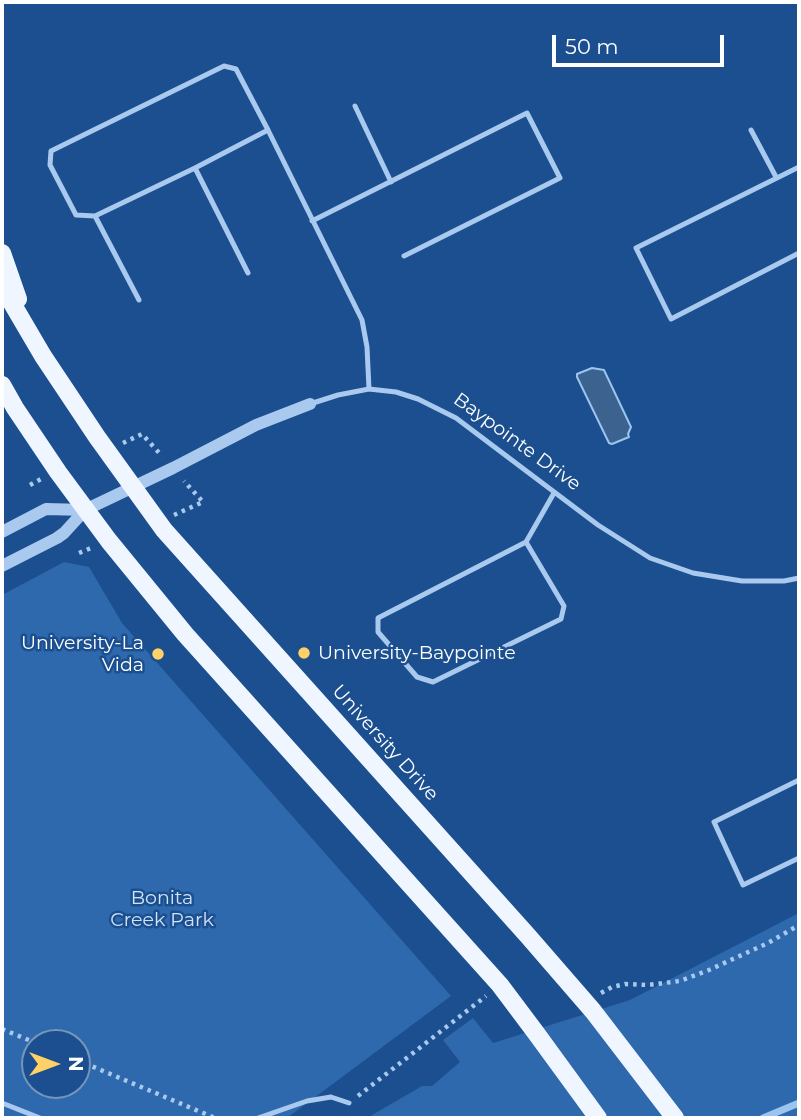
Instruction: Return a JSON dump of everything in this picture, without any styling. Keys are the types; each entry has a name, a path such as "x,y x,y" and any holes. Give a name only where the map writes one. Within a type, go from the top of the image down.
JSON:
{"main road":[{"path":"2,253 29,332"},
{"name":"University Drive","path":"2,286 97,437 164,530 589,1007 675,1118"},
{"path":"2,385 85,510 186,634 500,985 598,1118"}],"street":[{"name":"Baypointe Drive","path":"85,510 256,425 310,404"},
{"path":"2,532 46,509 85,510"},
{"path":"2,566 57,538 85,510"}],"lane":[{"path":"268,130 95,216 76,215 50,165 51,151 224,66 236,69 268,130 362,320 367,347 369,389"},
{"path":"355,106 391,182"},
{"path":"312,221 527,113 560,178 404,256"},
{"path":"751,130 776,177"},
{"path":"799,167 636,248 671,319 799,253"},
{"path":"195,168 248,273"},
{"path":"95,216 139,300"},
{"name":"Baypointe Drive","path":"310,404 369,389 396,392 418,399 456,418 598,525 650,558 692,573 742,581 799,578"},
{"path":"526,542 564,606 561,619 433,681 417,677 378,632 378,618 526,542 554,493"},
{"path":"799,780 714,822 743,885 799,858"},
{"path":"258,1118 307,1101 331,1097 349,1103"},
{"path":"2,1103 40,1118"}],"path":[{"path":"589,1007 612,986 680,981 768,943 799,925"},
{"path":"349,1103 500,985"},
{"path":"2,1029 21,1037"},
{"path":"91,1066 215,1118"}],"green space":[{"name":"Bonita Creek Park","path":"64,562 89,567 122,623 451,996 287,1118 2,1118 2,595"},
{"path":"799,913 799,1118 367,1118 422,1086 432,1086 460,1062 443,1040 473,1018 493,1043 630,1000"}],"shaded area":[{"path":"592,368 604,370 631,427 629,437 612,444 609,443 577,377 577,374"}],"waterway":[{"path":"763,1118 799,1103"}],"place":[{"name":"University-Baypointe","path":"304,653"},
{"name":"University-La Vida","path":"158,654"}]}
